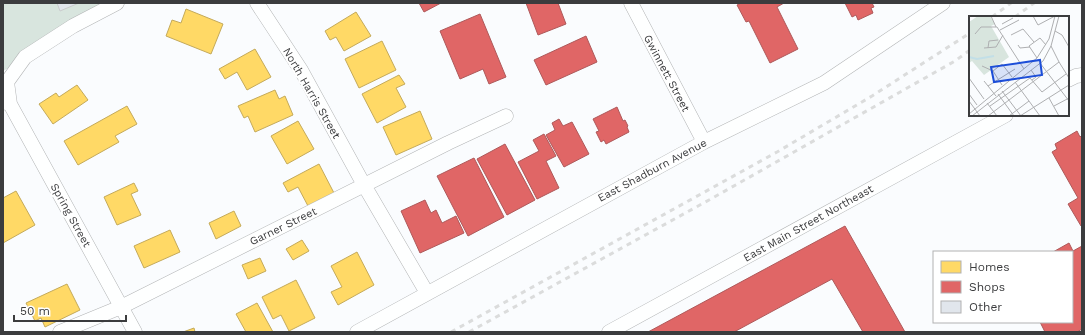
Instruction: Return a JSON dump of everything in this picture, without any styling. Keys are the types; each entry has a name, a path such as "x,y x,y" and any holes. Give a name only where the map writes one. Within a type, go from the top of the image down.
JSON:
{"street":[{"path":"7,103 7,82 25,57 73,26 116,3"},
{"name":"North Harris Street","path":"257,3 301,70 364,185 427,293"},
{"name":"Gwinnett Street","path":"631,3 704,142"},
{"name":"East Shadburn Avenue","path":"357,332 704,142 824,83 943,3"},
{"path":"1069,80 1082,75"},
{"name":"Spring Street","path":"7,103 135,332"},
{"name":"Garner Street","path":"60,332 121,307 448,143 506,116"},
{"name":"East Main Street Northeast","path":"609,332 1004,116"}],"shaded area":[{"path":"3,3 127,3 3,71"}],"building: Homes":[{"path":"186,9 223,24 211,54 166,36 172,20 181,23"},
{"path":"356,12 371,36 344,51 336,37 330,40 325,31"},
{"path":"382,41 396,70 359,88 345,59"},
{"path":"255,49 271,77 247,90 237,72 225,79 219,69"},
{"path":"399,75 405,84 396,88 406,107 377,123 362,94"},
{"path":"77,85 88,100 53,124 39,104 56,93 59,97"},
{"path":"275,90 279,99 285,96 293,115 255,132 248,116 244,118 238,106"},
{"path":"127,106 137,124 115,136 119,142 78,165 64,141"},
{"path":"420,111 432,139 396,155 383,127"},
{"path":"298,121 314,149 287,164 271,136"},
{"path":"319,164 334,193 308,206 298,187 288,192 283,183"},
{"path":"134,183 138,191 131,194 141,215 117,225 104,197"},
{"path":"16,191 35,225 3,243 3,198"},
{"path":"234,211 241,226 216,239 209,223"},
{"path":"170,230 180,252 144,268 134,246"},
{"path":"302,240 309,251 293,260 286,249"},
{"path":"357,252 374,285 338,305 331,292 342,287 331,266"},
{"path":"260,258 266,271 248,279 242,265"},
{"path":"296,280 315,318 289,331 281,315 273,319 262,297"},
{"path":"67,284 80,310 45,327 41,318 35,321 26,303"},
{"path":"257,303 273,332 246,332 236,314"},
{"path":"194,328 195,332 183,332"}],"building: Shops":[{"path":"419,3 441,3 424,12"},
{"path":"526,3 558,3 566,24 538,35"},
{"path":"741,3 784,3 777,7 798,49 770,63 749,21 746,22 737,5"},
{"path":"845,3 872,3 874,7 871,8 873,13 858,20 856,15 852,17"},
{"path":"480,14 506,77 489,84 483,69 460,79 440,31"},
{"path":"586,36 597,62 546,85 534,60"},
{"path":"617,107 623,121 625,120 628,126 629,132 606,144 604,140 601,142 596,132 599,131 593,119"},
{"path":"559,119 563,126 572,122 589,154 564,167 546,135 555,130 552,123"},
{"path":"1077,131 1080,137 1082,135 1081,226 1068,204 1078,198 1052,152 1057,149 1055,144"},
{"path":"544,134 556,156 546,161 559,188 537,199 518,162 539,151 533,140"},
{"path":"505,144 535,200 507,215 477,159"},
{"path":"474,158 504,217 468,236 437,176"},
{"path":"425,200 431,213 436,210 442,223 456,216 464,233 420,253 401,211"},
{"path":"845,226 905,332 863,332 832,279 734,332 648,332"},
{"path":"1069,243 1073,251 1055,251"},
{"path":"1082,246 1082,329 1077,332 1045,332 1040,323 1073,323 1073,251"}],"building: Other":[{"path":"57,3 79,3 60,11"}],"railway":[{"path":"993,16 1011,3"},
{"path":"1016,16 1034,3"},
{"path":"451,332 777,152 872,96 969,34"},
{"path":"469,332 709,200 955,61 969,51"}]}
